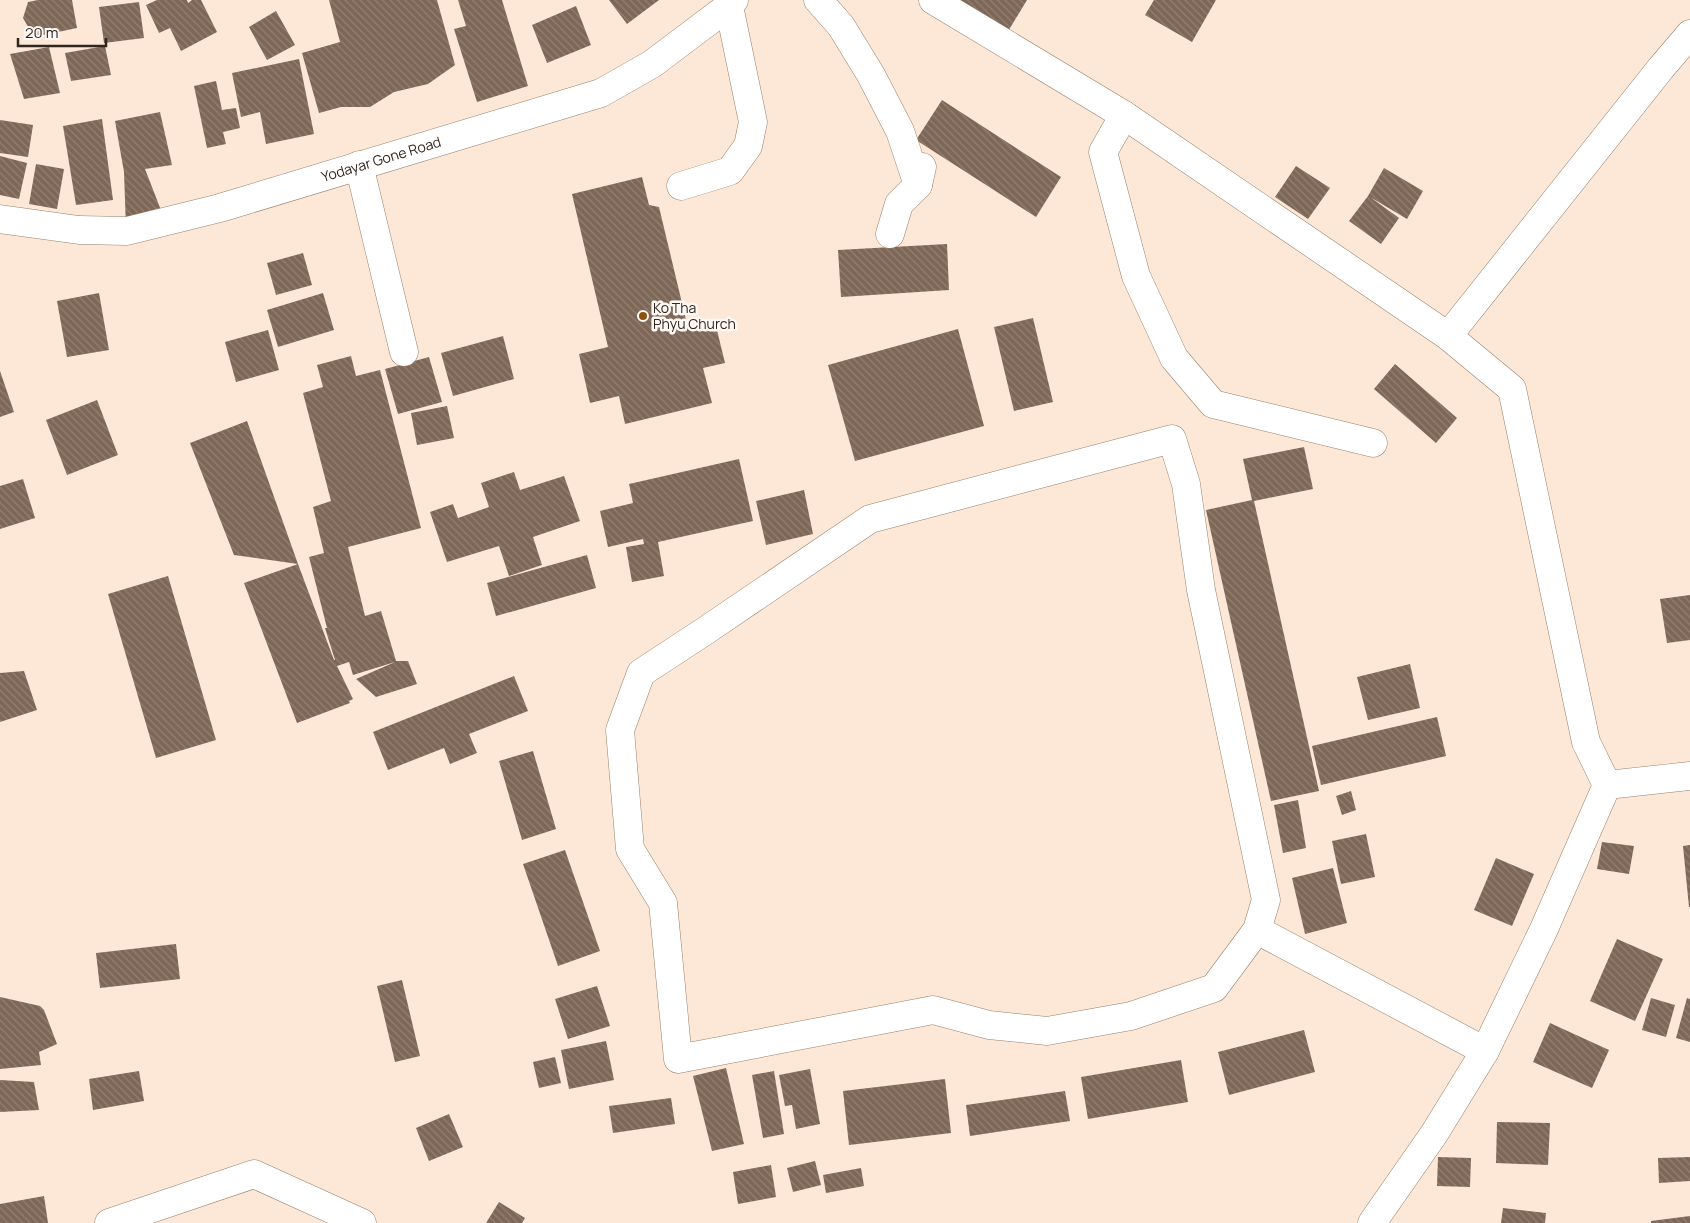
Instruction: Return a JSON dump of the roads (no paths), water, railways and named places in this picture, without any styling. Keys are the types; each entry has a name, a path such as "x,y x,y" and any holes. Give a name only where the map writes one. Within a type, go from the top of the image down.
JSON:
{"street":[{"path":"818,0 841,26 871,75 900,131 918,185"},
{"path":"933,0 1124,115 1448,336 1512,389 1586,742 1607,785 1544,929 1485,1051 1434,1134 1372,1223"},
{"path":"681,186 730,171 748,146 753,122 732,3"},
{"name":"Yodayar Gone Road","path":"0,219 79,230 127,231 220,208 601,93 652,64 732,3"},
{"path":"1448,336 1660,68 1690,34"},
{"path":"1124,115 1103,152 1136,276 1174,358 1213,404 1373,443"},
{"path":"890,234 899,204 918,185 923,158"},
{"path":"359,165 404,352"},
{"path":"1172,439 1186,484 1201,590 1266,900 1257,930 1214,988 1131,1016 1047,1031 989,1025 933,1010 678,1059 664,903 630,849 620,730 641,673 870,519 1172,439"},
{"path":"1607,785 1690,776"},
{"path":"1257,930 1485,1051"},
{"path":"110,1223 254,1174 362,1223"}],"place":[{"name":"Ko Tha Phyu Church","path":"643,316"}]}
